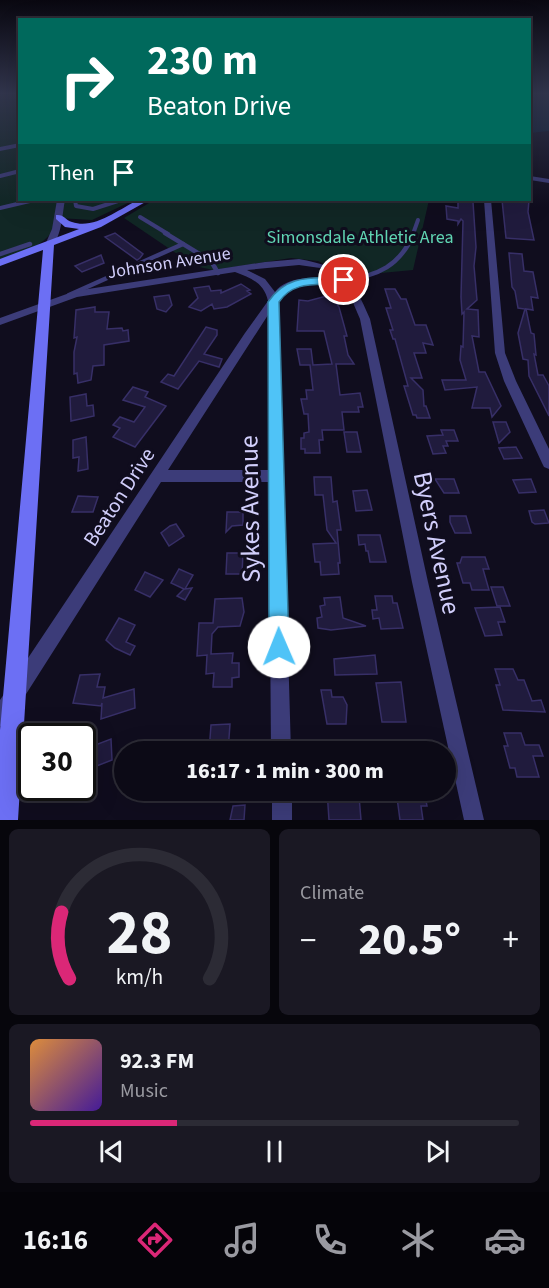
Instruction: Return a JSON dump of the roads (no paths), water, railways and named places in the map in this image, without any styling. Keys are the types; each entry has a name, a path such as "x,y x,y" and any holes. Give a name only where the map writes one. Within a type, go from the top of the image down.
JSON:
{"street":[{"path":"0,149 18,145"},
{"path":"531,178 549,182"},
{"path":"4,820 49,245 59,217 61,201"},
{"path":"0,263 97,225 142,201"},
{"path":"487,201 500,353 510,381 549,463"},
{"path":"59,217 69,225 97,225"},
{"name":"Johnson Avenue","path":"0,322 69,296 232,270 299,262 322,266 344,280"},
{"path":"232,270 246,273 260,280 270,291 273,302"},
{"name":"Beaton Drive","path":"0,717 282,289 296,283 344,280"},
{"name":"Byers Avenue","path":"344,280 356,297 365,319 420,582 474,820"},
{"name":"Sykes Avenue","path":"273,302 281,741"},
{"path":"158,476 277,476"},
{"path":"282,801 282,820"}],"lane":[{"path":"0,176 18,172"},
{"path":"0,208 30,201"},
{"path":"75,201 76,206 86,210 118,201"},
{"path":"140,217 211,261 219,273"},
{"path":"344,280 368,277 394,265 412,241 418,220"},
{"path":"0,254 30,244"},
{"path":"69,296 77,290 183,244"}],"park label":[{"name":"Simonsdale Athletic Area","path":"360,237"}]}
